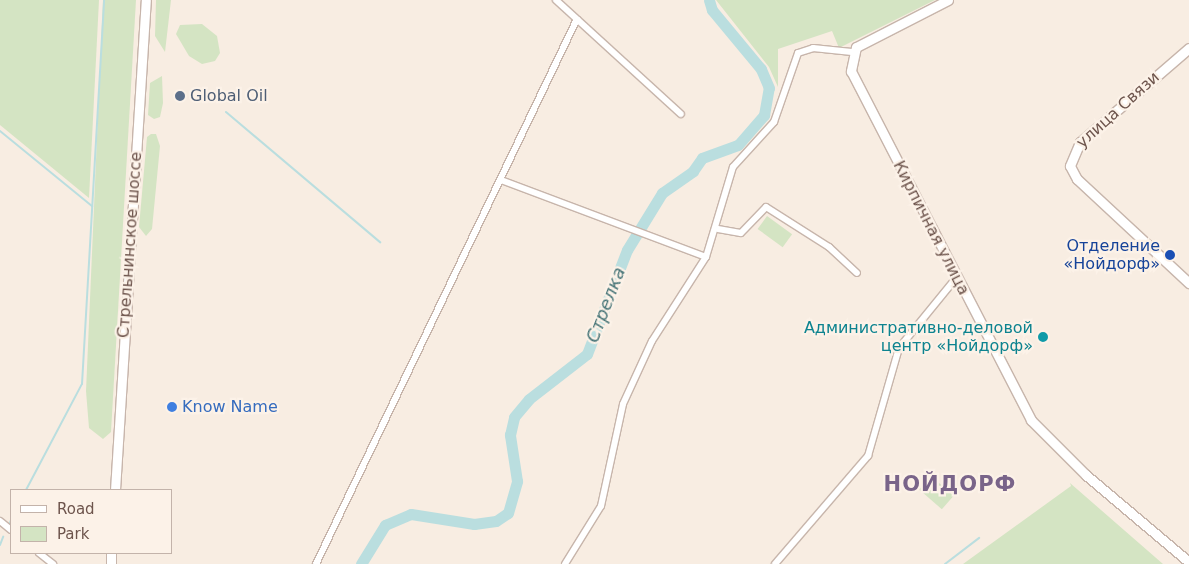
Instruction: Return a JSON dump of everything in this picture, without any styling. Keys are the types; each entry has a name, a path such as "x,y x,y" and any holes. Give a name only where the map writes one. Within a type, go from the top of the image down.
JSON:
{"street":[{"name":"Стрельнинское шоссе","path":"115,489 146,0"},
{"path":"556,0 681,114"},
{"path":"565,564 607,493 616,425 641,363 706,258 718,229 731,172 774,122 796,55 813,48 851,55 948,0"},
{"path":"316,564 577,19"},
{"name":"улица Связи","path":"1189,48 1080,142 1070,166 1077,179 1189,283"},
{"name":"Кирпичная улица","path":"851,55 851,70 1015,396 1037,428 1189,562"},
{"path":"501,180 706,258"},
{"path":"718,229 741,232 766,207 829,247 857,273"},
{"path":"776,564 868,456 899,348 956,278"},
{"path":"0,521 10,529"},
{"path":"41,554 53,564"}],"green space":[{"path":"0,0 99,0 89,198 0,125"},
{"path":"103,0 136,0 111,432 103,439 89,428 86,391"},
{"path":"156,0 171,0 165,52 155,36"},
{"path":"716,0 935,0 839,48 832,31 778,49 778,87 769,67"},
{"path":"202,24 217,36 220,53 215,61 202,64 189,56 176,34 180,25"},
{"path":"162,76 163,103 160,117 154,119 148,115 150,83"},
{"path":"151,134 156,134 160,146 152,229 146,236 139,227 147,137"},
{"path":"767,216 792,234 783,247 758,229"},
{"path":"931,476 954,496 942,509 919,490"},
{"path":"1070,483 1163,564 963,564 1071,486"}],"waterway":[{"path":"27,489 82,384 104,0"},
{"name":"Стрелка","path":"361,564 385,525 411,514 474,524 496,521 508,513 517,481 510,435 514,417 529,399 587,354 627,250 662,193 693,171 702,158 738,145 764,115 769,88 761,69 712,10 709,0"},
{"path":"226,112 380,242"},
{"path":"0,131 92,206"},
{"path":"0,545 3,537"},
{"path":"945,564 979,538"}],"place":[{"name":"Global Oil","path":"180,96"},
{"name":"Отделение «Нойдорф»","path":"1170,255"},
{"name":"Административно-деловой центр «Нойдорф»","path":"1043,337"},
{"name":"Know Name","path":"172,407"}],"district":[{"name":"НОЙДОРФ","path":"950,484"}]}
